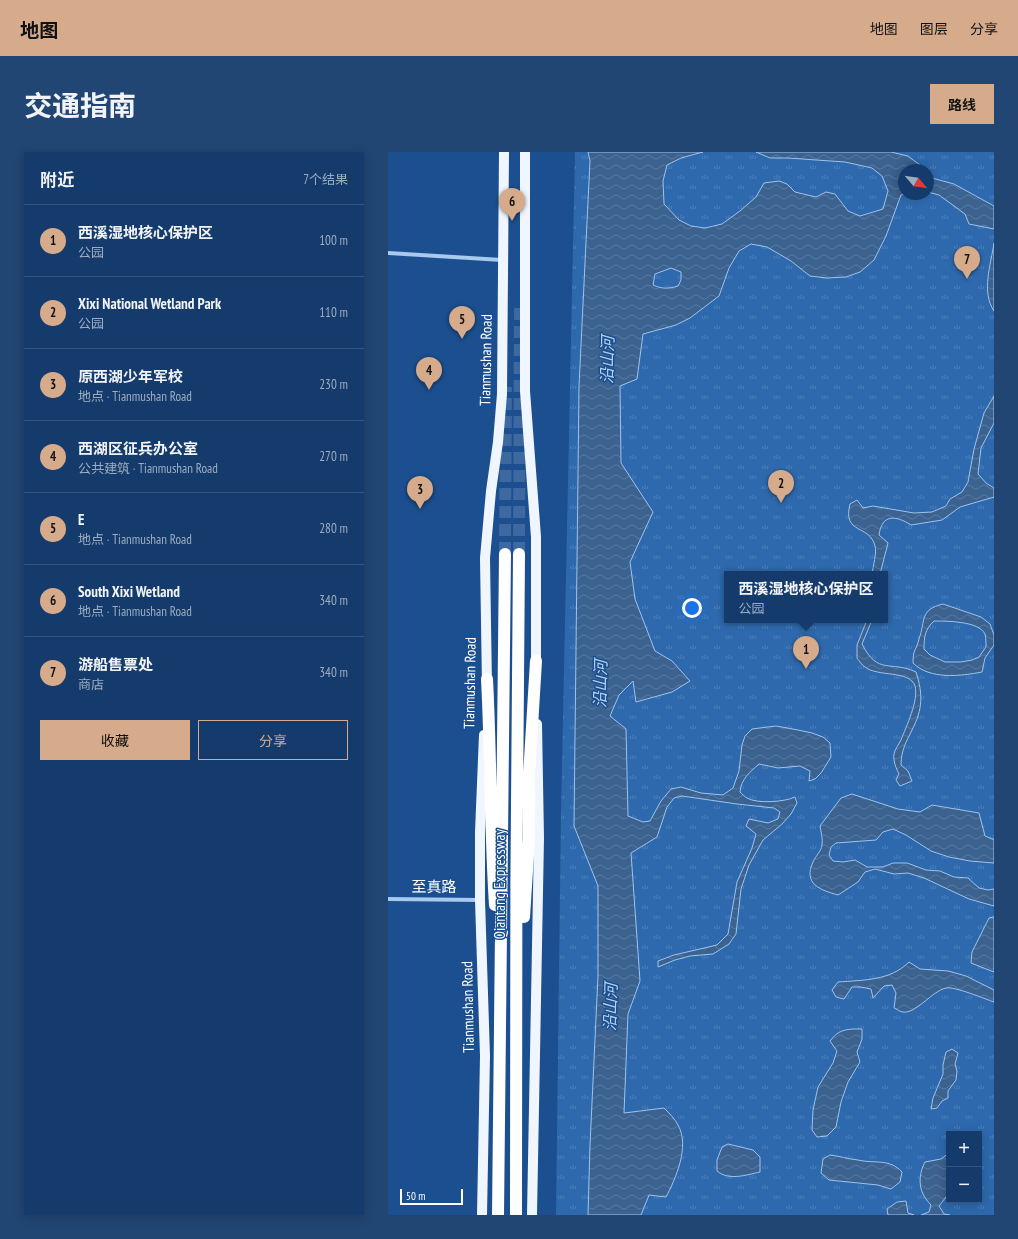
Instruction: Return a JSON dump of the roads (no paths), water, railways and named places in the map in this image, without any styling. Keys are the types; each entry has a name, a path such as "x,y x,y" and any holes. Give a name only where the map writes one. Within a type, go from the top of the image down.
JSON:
{"highway":[{"name":"Qiantang Expressway","path":"498,1215 505,554"},
{"name":"Qiantang Expressway","path":"516,1215 518,554"},
{"path":"517,1008 529,839 529,776 536,661"},
{"path":"487,678 491,757 491,840 500,1010"}],"main road":[{"name":"Tianmushan Road","path":"482,1215 485,1056 480,900 480,832 487,678 485,558 502,394 504,152"},
{"path":"525,152 525,391 536,537 536,661 539,838 532,1215"}],"street":[{"path":"388,253 502,260"},
{"name":"至真路","path":"388,899 480,900"}],"water":[{"name":"沿山河","path":"588,152 703,152 681,158 667,165 663,181 664,204 679,220 691,226 705,228 722,224 740,211 756,197 764,183 779,181 787,184 795,192 816,197 826,192 835,194 848,211 860,216 883,209 888,191 882,176 872,168 845,162 770,158 756,152 891,152 908,156 919,164 898,164 899,200 886,236 874,260 860,272 846,277 827,278 810,276 791,261 767,247 751,244 739,251 729,268 719,296 690,318 676,325 643,334 637,379 620,386 621,463 653,512 630,562 635,599 655,651 672,661 690,681 672,692 636,702 633,681 619,695 610,716 626,729 628,816 643,822 650,821 661,801 671,789 681,787 701,793 723,795 733,788 739,771 742,745 745,736 752,729 776,726 812,733 823,737 830,743 831,757 821,773 815,779 809,781 810,771 800,766 778,768 759,764 749,773 742,783 740,792 752,800 771,802 795,797 797,803 791,814 782,824 763,840 749,865 741,889 736,934 729,944 713,954 690,956 658,967 658,961 674,955 717,945 728,934 737,882 752,848 756,834 746,826 749,819 768,823 778,819 780,812 774,808 682,796 674,798 667,807 657,837 631,853 640,981 628,1014 624,1113 664,1108 674,1118 678,1125 683,1142 680,1162 674,1181 666,1197 649,1195 641,1215 588,1215 598,976 598,886 574,826 579,386 590,161","holes":["671,268 681,272 681,280 678,286 671,288 653,285 655,274"]},
{"path":"934,179 954,184 994,206 994,229 969,224 965,214 939,195 934,194"},
{"path":"994,243 994,311 990,303 987,287"},
{"path":"994,396 994,423 981,448 978,474 986,483 994,488 994,497 960,507 942,520 911,525 895,518 886,520 883,523 879,535 888,543 881,571 872,571 875,546 872,539 868,535 853,525 850,521 850,504 857,500 863,508 873,506 914,513 932,512 946,506 950,499 962,492 968,482 974,449 984,413"},
{"path":"943,604 981,617 990,624 994,635 994,645 985,658 982,672 965,675 937,674 928,672 913,663 914,652 925,617 930,609","holes":["934,621 954,622 976,626 985,634 986,647 979,657 961,662 945,662 930,655 924,649 924,641 929,627"]},
{"path":"866,623 871,623 862,644 868,654 880,664 916,672 921,694 920,708 916,722 904,747 901,760 901,765 908,771 912,781 900,786 896,780 899,774 894,762 894,754 914,706 916,692 915,686 912,681 907,678 877,672 864,666 857,658 857,645"},
{"path":"852,794 898,809 920,812 932,805 979,813 985,836 994,839 994,863 949,857 931,851 906,835 893,829 883,832 876,840 836,843 831,847 829,855 833,861 843,862 855,860 867,867 883,867 893,863 907,863 926,870 940,871 954,877 968,878 979,888 988,890 994,889 994,906 969,899 924,878 908,873 894,874 875,869 865,872 858,882 838,895 825,891 815,885 810,876 810,870 813,862 821,850 822,838 820,826 841,798"},
{"path":"994,917 994,972 971,963 972,952 989,918"},
{"path":"909,962 920,969 948,971 966,976 994,990 994,1002 962,991 946,988 935,993 913,1010 901,1012 894,1008 896,993 892,985 884,986 873,998 871,989 861,987 852,987 844,999 836,997 832,990 838,982 866,980 885,976 902,968"},
{"path":"852,1029 862,1029 862,1039 857,1052 860,1062 848,1082 841,1102 836,1127 827,1136 817,1137 812,1130 813,1110 818,1087 833,1063 837,1051 830,1041 839,1032"},
{"path":"952,1049 958,1053 955,1064 957,1071 956,1080 948,1091 948,1098 942,1101 937,1108 931,1109 933,1098 943,1074 943,1065 946,1052"},
{"path":"728,1144 753,1150 760,1157 760,1172 732,1177 717,1171 717,1160 722,1147"},
{"path":"830,1155 864,1161 887,1163 902,1172 900,1182 891,1189 878,1185 829,1180 821,1173 823,1159"},
{"path":"946,1155 946,1197 939,1206 944,1214 950,1215 921,1215 929,1212 931,1205 920,1186 923,1166 925,1162 941,1159"},
{"path":"906,1201 908,1213 914,1215 888,1215 887,1209 897,1202"}],"tunnel":[{"path":"519,554 520,307"},
{"path":"505,554 506,387"}],"place":[{"name":"South Xixi Wetland","path":"512,221"},
{"name":"游船售票处","path":"967,279"},
{"name":"E","path":"462,339"},
{"name":"西湖区征兵办公室","path":"429,390"},
{"name":"Xixi National Wetland Park","path":"781,503"},
{"name":"原西湖少年军校","path":"420,509"},
{"name":"西溪湿地核心保护区","path":"806,669"}]}
